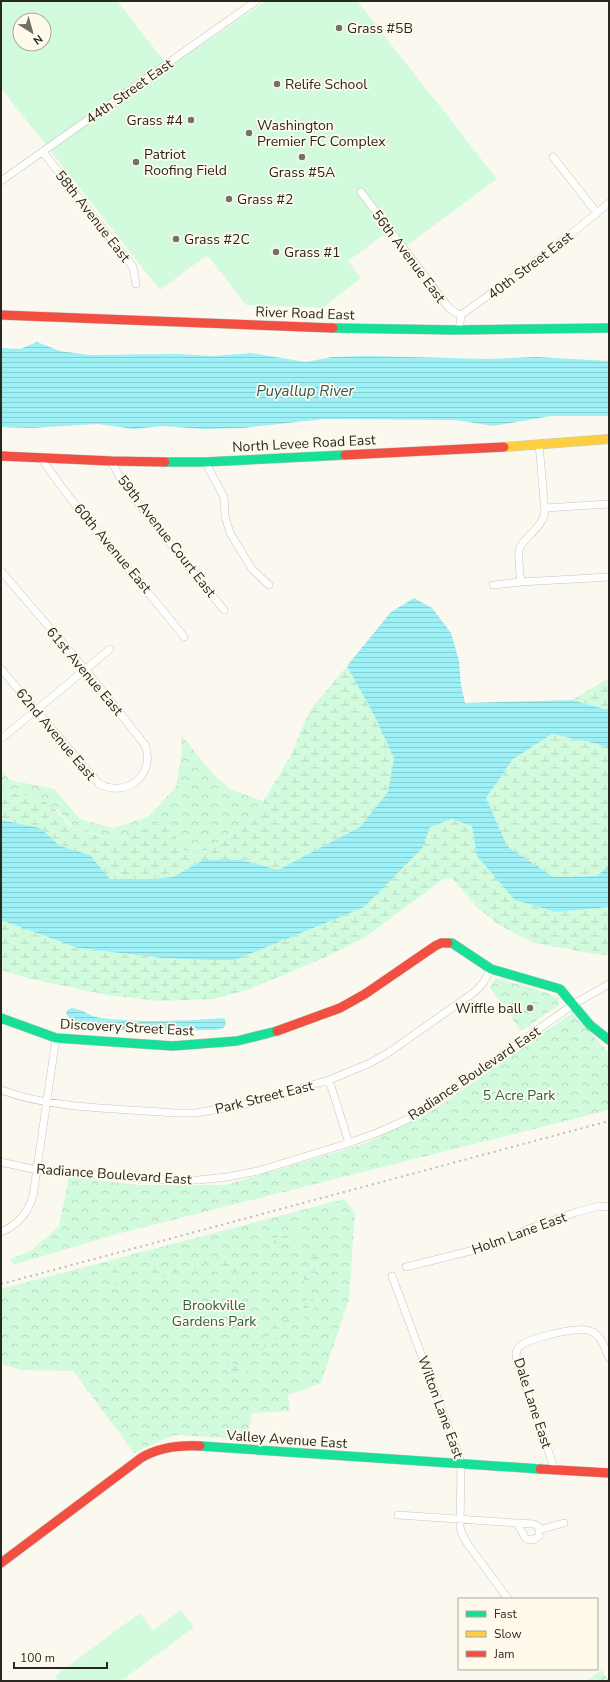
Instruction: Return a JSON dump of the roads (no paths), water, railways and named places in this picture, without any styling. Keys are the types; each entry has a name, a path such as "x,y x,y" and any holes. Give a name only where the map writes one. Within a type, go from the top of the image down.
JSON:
{"street":[{"name":"44th Street East","path":"1,181 256,1"},
{"name":"58th Avenue East","path":"43,152 133,267 136,284"},
{"path":"553,157 597,213"},
{"name":"56th Avenue East","path":"361,192 449,308 462,315"},
{"name":"40th Street East","path":"462,315 550,252 609,203"},
{"name":"River Road East","path":"1,314 316,328 459,331 609,328"},
{"path":"459,331 462,315"},
{"name":"North Levee Road East","path":"1,456 42,459 205,462 609,439"},
{"path":"521,582 519,550 542,522 545,508 539,444"},
{"name":"60th Avenue East","path":"42,459 96,529 157,601 184,637"},
{"name":"59th Avenue Court East","path":"111,461 121,479 148,516 224,610"},
{"path":"205,462 224,498 225,516 230,533 252,569 270,585"},
{"path":"545,508 609,504"},
{"name":"61st Avenue East","path":"1,571 85,669 145,745 148,762 140,779"},
{"path":"493,585 609,577"},
{"path":"1,739 110,649"},
{"name":"62nd Avenue East","path":"1,669 99,784 116,789 128,786 140,779"},
{"name":"Discovery Street East","path":"1,1018 56,1038 173,1046 237,1041 273,1032 340,1008 365,994 435,946 446,942 452,943 491,969"},
{"path":"491,969 560,989 590,1025 609,1040"},
{"name":"Park Street East","path":"1,1090 23,1098 46,1103 176,1113 195,1113 243,1105 329,1080 368,1064 388,1053 476,991 483,983 491,969"},
{"name":"Radiance Boulevard East","path":"1,1162 37,1170 167,1180 198,1180 258,1171 349,1143 408,1119 431,1105 574,1004 609,984"},
{"path":"1,1232 16,1224 28,1210 33,1196 56,1038"},
{"path":"329,1080 349,1143"},
{"name":"Holm Lane East","path":"406,1267 494,1245 537,1226 578,1212 600,1206 609,1207"},
{"name":"Wilton Lane East","path":"392,1276 457,1448 461,1465 461,1531 464,1539 507,1598"},
{"name":"Dale Lane East","path":"555,1470 517,1362 517,1350 522,1344 529,1341 574,1330 584,1330 599,1337 609,1358"},
{"name":"Valley Avenue East","path":"1,1563 141,1458 157,1449 167,1446 194,1446 461,1465 609,1473"},
{"path":"398,1515 534,1524 540,1530"},
{"path":"540,1530 564,1522"},
{"path":"517,1523 523,1536 527,1540 531,1541 536,1539 540,1530"}],"water":[{"name":"Puyallup River","path":"37,342 60,351 90,355 179,354 213,356 251,353 306,362 332,357 369,356 488,359 536,357 609,361 609,416 551,416 493,426 456,420 324,419 243,428 202,429 162,426 134,429 97,424 31,428 1,427 1,348 20,349"},
{"path":"414,598 432,608 451,633 459,661 461,685 465,703 572,700 604,709 609,708 609,749 598,744 552,734 513,759 486,798 507,846 553,877 597,876 609,865 609,907 556,912 515,900 477,856 472,826 452,819 430,827 423,847 364,907 235,960 163,958 78,948 1,920 1,820 40,828 60,846 90,855 110,879 150,879 173,877 203,860 242,860 278,870 360,827 388,792 394,758 373,713 347,666 391,612"},
{"path":"72,1008 101,1018 131,1021 162,1021 222,1018 225,1019 226,1025 223,1028 216,1030 136,1031 113,1029 76,1022 66,1014 67,1010"}],"railway":[{"path":"1,1284 609,1121"}],"place":[{"name":"Grass #5B","path":"339,28"},
{"name":"Relife School","path":"277,84"},
{"name":"Grass #4","path":"191,120"},
{"name":"Washington Premier FC Complex","path":"249,133"},
{"name":"Grass #5A","path":"302,157"},
{"name":"Patriot Roofing Field","path":"136,162"},
{"name":"Grass #2","path":"229,199"},
{"name":"Grass #2C","path":"176,239"},
{"name":"Grass #1","path":"276,252"},
{"name":"Wiffle ball","path":"530,1008"}],"park label":[{"name":"5 Acre Park","path":"519,1095"},
{"name":"Brookville Gardens Park","path":"214,1314"}]}
